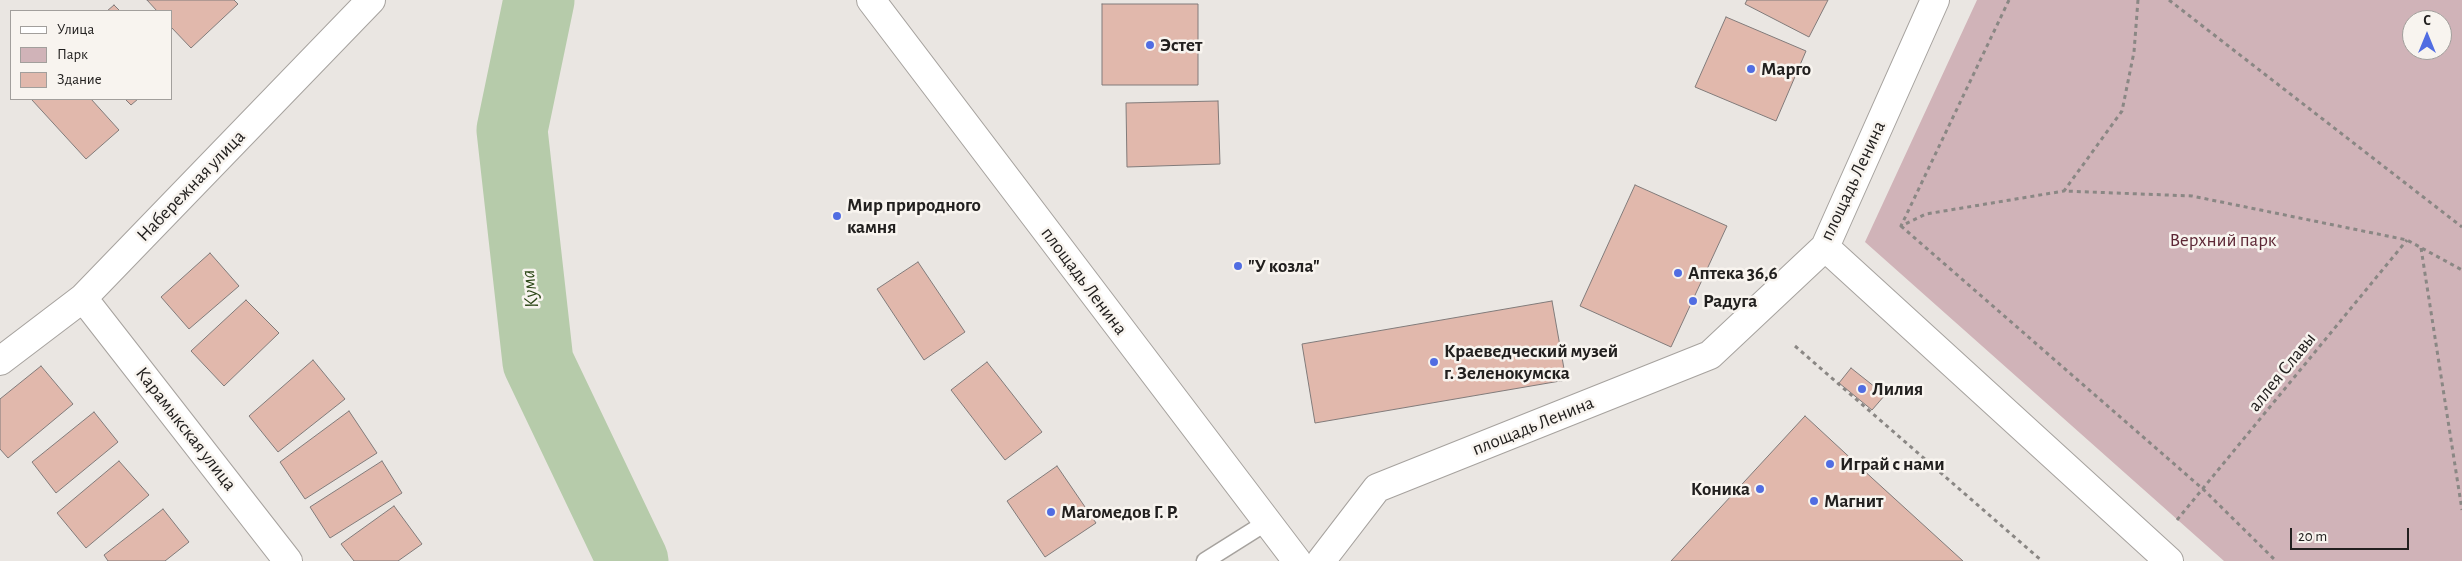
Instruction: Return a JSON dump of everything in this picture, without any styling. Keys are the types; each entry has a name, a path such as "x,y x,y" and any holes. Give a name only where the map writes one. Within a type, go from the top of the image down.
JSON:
{"street":[{"name":"Набережная улица","path":"0,361 83,298 371,0"},
{"name":"площадь Ленина","path":"870,0 1297,561"},
{"name":"площадь Ленина","path":"1321,561 1378,488 1710,354 1825,247 1935,0"},
{"path":"1825,247 2169,561"},
{"name":"Карамыкская улица","path":"83,298 288,561"}],"lane":[{"path":"1205,561 1267,522"}],"path":[{"path":"1901,226 2009,0"},
{"path":"2064,190 2122,111 2134,52 2138,0"},
{"path":"2169,0 2462,227"},
{"path":"1901,226 1926,214 2064,190 2192,196 2407,240 2462,270"},
{"path":"1901,226 2204,490 2276,561"},
{"name":"аллея Славы","path":"2177,520 2204,490 2407,240"},
{"path":"2421,248 2462,510"},
{"path":"1794,346 2042,561"}],"green space":[{"name":"Верхний парк","path":"1977,0 2462,0 2462,561 2224,561 1865,242"}],"building":[{"path":"147,0 234,0 238,4 191,48 172,28 172,10 156,10"},
{"path":"1747,0 1828,0 1809,37 1745,4"},
{"name":"Эстет","path":"1102,4 1198,4 1198,85 1102,85"},
{"path":"114,5 119,10 108,10"},
{"name":"Марго","path":"1726,17 1806,51 1776,121 1695,87"},
{"path":"32,100 92,100 119,130 86,159"},
{"path":"126,100 137,100 131,105"},
{"path":"1218,101 1220,164 1127,167 1126,103"},
{"path":"1635,185 1727,226 1671,347 1580,306"},
{"path":"210,253 239,286 189,329 161,297"},
{"path":"918,262 965,332 924,360 877,289"},
{"path":"246,300 279,333 224,386 191,351"},
{"name":"Краеведческий музей г. Зеленокумска","path":"1552,301 1566,380 1315,423 1302,344"},
{"path":"313,360 345,399 278,452 249,416"},
{"path":"987,362 1042,432 1005,460 951,390"},
{"path":"41,366 73,404 8,458 0,449 0,399"},
{"name":"Лилия","path":"1851,368 1885,395 1872,410 1839,383"},
{"path":"349,411 377,453 305,499 280,462"},
{"path":"94,412 118,442 56,493 32,462"},
{"path":"1805,416 1872,478 1963,561 1671,561"},
{"path":"119,461 149,495 86,548 57,513"},
{"path":"382,461 402,493 330,538 310,507"},
{"name":"Магомедов Г. Р.","path":"1057,466 1096,523 1045,557 1007,501"},
{"path":"394,506 422,544 398,561 354,561 341,544"},
{"path":"163,509 189,542 165,561 108,561 104,555"}],"waterway":[{"name":"Кума","path":"539,0 512,130 538,362 633,561"}],"place":[{"name":"Эстет","path":"1150,45"},
{"name":"Марго","path":"1751,69"},
{"name":"Мир природного камня","path":"837,216"},
{"name":"\"У козла\"","path":"1238,266"},
{"name":"Аптека 36,6","path":"1678,273"},
{"name":"Радуга","path":"1693,301"},
{"name":"Краеведческий музей г. Зеленокумска","path":"1434,362"},
{"name":"Лилия","path":"1862,389"},
{"name":"Играй с нами","path":"1830,464"},
{"name":"Коника","path":"1760,489"},
{"name":"Магнит","path":"1814,501"},
{"name":"Магомедов Г. Р.","path":"1051,512"}]}
